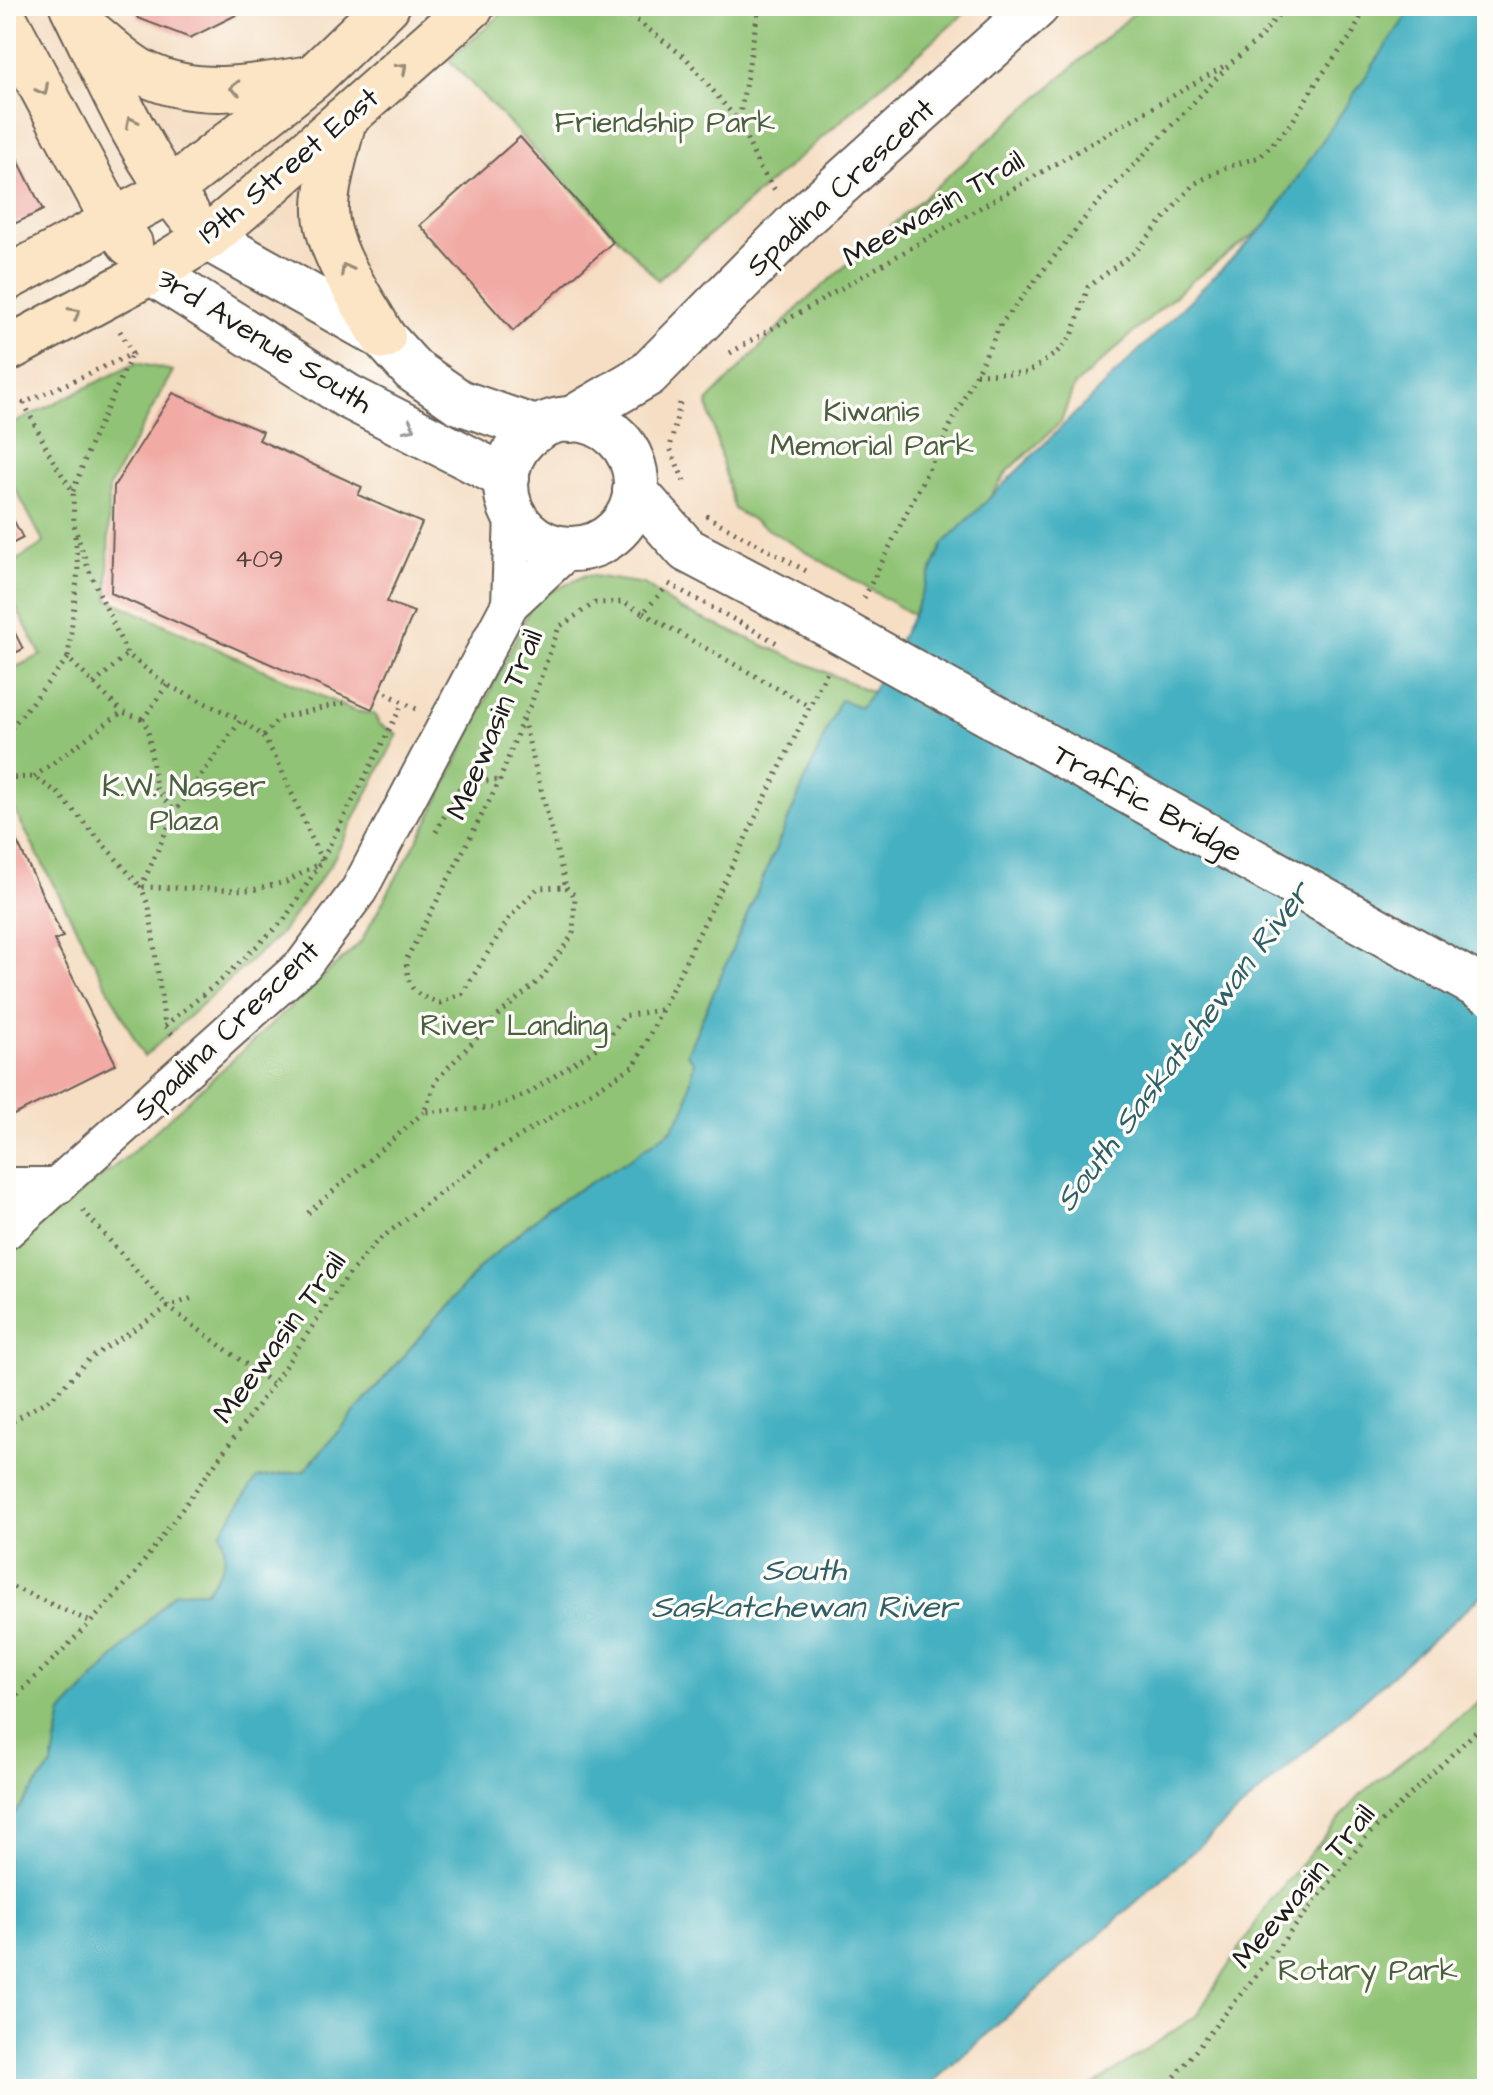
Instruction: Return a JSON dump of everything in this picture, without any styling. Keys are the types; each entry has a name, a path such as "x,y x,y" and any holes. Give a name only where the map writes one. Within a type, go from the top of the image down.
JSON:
{"main road":[{"name":"19th Street East","path":"6,279 169,191 312,78 387,6"},
{"name":"19th Street East","path":"6,350 151,272 207,238 472,6"},
{"path":"77,16 144,74 181,86 234,90 312,78"},
{"name":"3rd Avenue South","path":"77,16 169,191 207,238"},
{"name":"3rd Avenue South","path":"6,21 114,222 151,272"},
{"path":"344,119 327,197 329,234 383,337"}],"street":[{"name":"Spadina Crescent","path":"554,424 648,374 799,221 1037,6"},
{"name":"3rd Avenue South","path":"207,238 383,337 413,370 459,402 554,424"},
{"name":"3rd Avenue South","path":"151,272 510,495"},
{"path":"586,545 617,530 627,516 648,374"},
{"path":"591,423 611,433 620,441 634,476 687,550 586,545 556,547 536,539 510,495 517,449 554,424 591,423"},
{"name":"Spadina Crescent","path":"510,495 510,604"},
{"name":"Spadina Crescent","path":"6,1231 69,1196 304,964 359,890 510,604 586,545"},
{"name":"Traffic Bridge","path":"687,550 809,614 1487,991"},
{"path":"6,1186 69,1196"}],"path":[{"path":"618,6 686,58 739,121 759,167 799,221"},
{"path":"739,121 759,6"},
{"name":"Meewasin Trail","path":"863,601 1001,324 1092,209 1233,61 1259,39 1285,6"},
{"path":"976,374 1027,373 1055,354 1072,336 1088,287 1136,251 1194,184 1227,167 1260,157 1291,124 1317,81 1352,35 1366,6"},
{"name":"Meewasin Trail","path":"721,362 731,352 782,321 1233,61"},
{"path":"103,298 132,354"},
{"path":"6,734 68,658 78,570 73,492 92,441 132,354"},
{"path":"73,492 52,459 24,403 132,354"},
{"path":"681,400 670,448 686,486"},
{"path":"643,613 669,584 706,516 700,506"},
{"path":"74,525 88,568 127,654 167,685 241,720 263,736 277,760 321,862"},
{"name":"Meewasin Trail","path":"566,887 538,888 510,917 462,994 440,1003 419,996 408,983 406,960 500,780 559,627 595,603 623,602 809,706"},
{"path":"94,684 127,654"},
{"path":"68,658 122,712 143,719 148,730 156,788 175,812"},
{"name":"Meewasin Trail","path":"6,1706 134,1575 342,1283 376,1242 494,1152 635,1065 829,667"},
{"path":"143,719 167,685"},
{"path":"34,777 58,793 141,887 149,907 165,1026 221,980 284,920 321,862 403,703 386,693"},
{"path":"263,736 279,718 344,703"},
{"path":"6,778 34,777 122,712"},
{"path":"308,1213 424,1112 437,1079 502,1012 542,978 573,934 575,896 566,887 523,718"},
{"path":"141,887 175,812 241,720"},
{"path":"141,887 252,890 286,882 321,862"},
{"path":"424,1112 491,1108 527,1094 606,1042 624,1016 661,1010"},
{"path":"69,1196 168,1307 273,1384"},
{"path":"6,1425 53,1397 89,1359 168,1307 195,1297"},
{"path":"6,1584 91,1622"},
{"name":"Meewasin Trail","path":"1165,2089 1368,1835 1487,1721"}],"green space":[{"name":"Friendship Park","path":"511,6 973,6 658,280 449,60"},
{"name":"Kiwanis Memorial Park","path":"1142,6 1416,6 1265,226 1188,284 1074,386 1061,422 1007,472 973,522 943,544 913,615 734,509 707,402 802,304"},
{"name":"K.W. Nasser Plaza","path":"136,363 173,371 109,487 108,599 354,711 374,714 379,724 398,734 331,864 280,934 144,1057 6,794 6,672 41,655 6,588 6,567 44,543 6,471 6,427"},
{"name":"River Landing","path":"586,575 644,584 680,609 872,692 861,707 840,700 687,1054 694,1061 686,1107 671,1130 627,1161 548,1208 481,1266 304,1471 257,1478 222,1532 225,1558 217,1576 205,1591 62,1713 52,1765 6,1825 6,1257 50,1217 129,1155 360,943 429,819 534,600"},
{"name":"Rotary Park","path":"1487,1696 1487,2089 1087,2089 1196,2016 1270,1901 1361,1794"}],"water":[{"name":"South Saskatchewan River","path":"1413,6 1487,6 1487,1591 925,2089 6,2089 6,1825 52,1765 62,1713 175,1592 206,1591 225,1558 221,1532 257,1478 304,1471 481,1266 548,1208 627,1161 671,1130 686,1107 694,1062 687,1054 840,700 861,707 872,692 913,615 943,544 1265,226"}],"building":[{"path":"132,6 254,6 190,38 138,18"},
{"path":"6,136 43,210 6,228"},
{"path":"520,137 613,242 513,331 420,225"},
{"path":"173,393 263,432 259,440 362,487 358,495 422,523 387,602 414,612 372,709 111,593 114,486"},
{"path":"6,506 23,538 6,547"},
{"path":"6,615 23,649 11,655 15,663 6,668"},
{"path":"6,819 63,937 54,940 116,1064 6,1119"}]}
